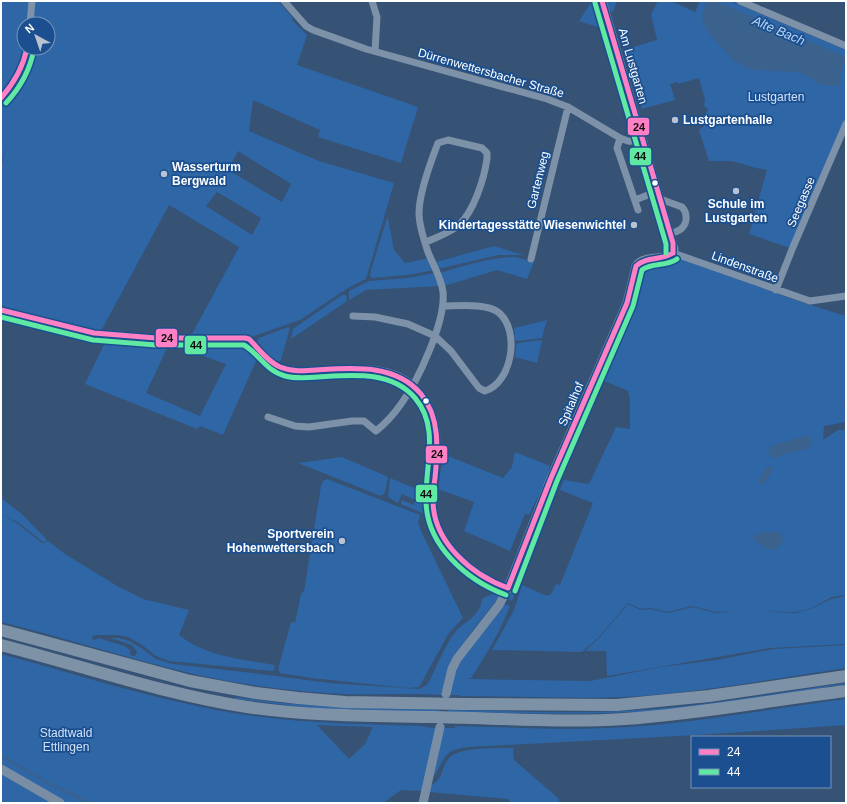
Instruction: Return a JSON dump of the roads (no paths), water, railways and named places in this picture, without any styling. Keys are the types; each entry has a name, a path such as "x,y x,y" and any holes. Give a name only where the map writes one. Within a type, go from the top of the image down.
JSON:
{"highway":[{"path":"1,630 190,681 256,694 345,702 617,705 709,696 846,676"},
{"path":"1,645 186,695 256,708 299,714 564,720 623,719 675,714 846,691"}],"street":[{"path":"31,16 32,1"},
{"name":"Dürrenwettersbacher Straße","path":"284,1 306,26 313,30 366,49 547,99 568,107 620,138 628,141 644,142"},
{"path":"372,1 377,17 375,51"},
{"name":"Am Lustgarten","path":"602,1 674,246 673,253"},
{"path":"740,1 846,46"},
{"path":"1,98 12,86 19,75 25,56"},
{"name":"Gartenweg","path":"531,258 568,107"},
{"name":"Seegasse","path":"776,290 846,124"},
{"path":"620,138 617,148 638,210"},
{"path":"268,418 294,426 309,427 352,421 364,421 376,431 401,404 413,385 435,336 441,320 443,306 443,292 440,280 426,242 421,227 419,213 420,202 438,143 448,140 482,148 487,153 487,159 473,206 459,225 426,242"},
{"path":"635,200 659,195 682,206 687,215 682,228 670,234"},
{"name":"Lindenstraße","path":"673,253 810,301 846,296"},
{"name":"Spitalhof","path":"446,694 452,669 457,660 499,605 508,588 552,478 626,304 636,266 640,261 646,258 666,257 673,253"},
{"path":"353,316 375,317 408,324 435,336 451,351 480,388 485,391 491,389 501,380 511,355 512,343 508,326 503,317 494,310 486,308 443,306"},
{"path":"1,310 94,333 156,338 243,337 249,339 279,366 297,371 376,369 394,373 413,385 426,400 434,416 437,427 438,448 432,501 434,514 440,531 451,548 471,568 488,579 508,588"},
{"path":"423,803 440,727"},
{"path":"1,769 60,803"}],"water":[{"name":"Alte Bach","path":"706,1 716,1 846,57 837,86 820,85 810,77 797,72 752,70 733,60 707,31 702,18"},
{"path":"808,435 812,444 805,450 783,454 776,458 769,455 769,448 774,445"},
{"path":"768,466 773,467 765,483 760,485 758,482"},
{"path":"761,532 777,532 782,535 783,541 775,550 769,549 754,539 754,536"}],"waterway":[{"path":"1,755 46,782 89,803"}],"place":[{"name":"Lustgartenhalle","path":"675,120"},
{"name":"Wasserturm Bergwald","path":"164,174"},
{"name":"Schule im Lustgarten","path":"736,191"},
{"name":"Kindertagesstätte Wiesenwichtel","path":"634,225"},
{"name":"Sportverein Hohenwettersbach","path":"342,541"}],"park label":[{"name":"Lustgarten","path":"776,97"},
{"name":"Stadtwald Ettlingen","path":"66,740"}]}
